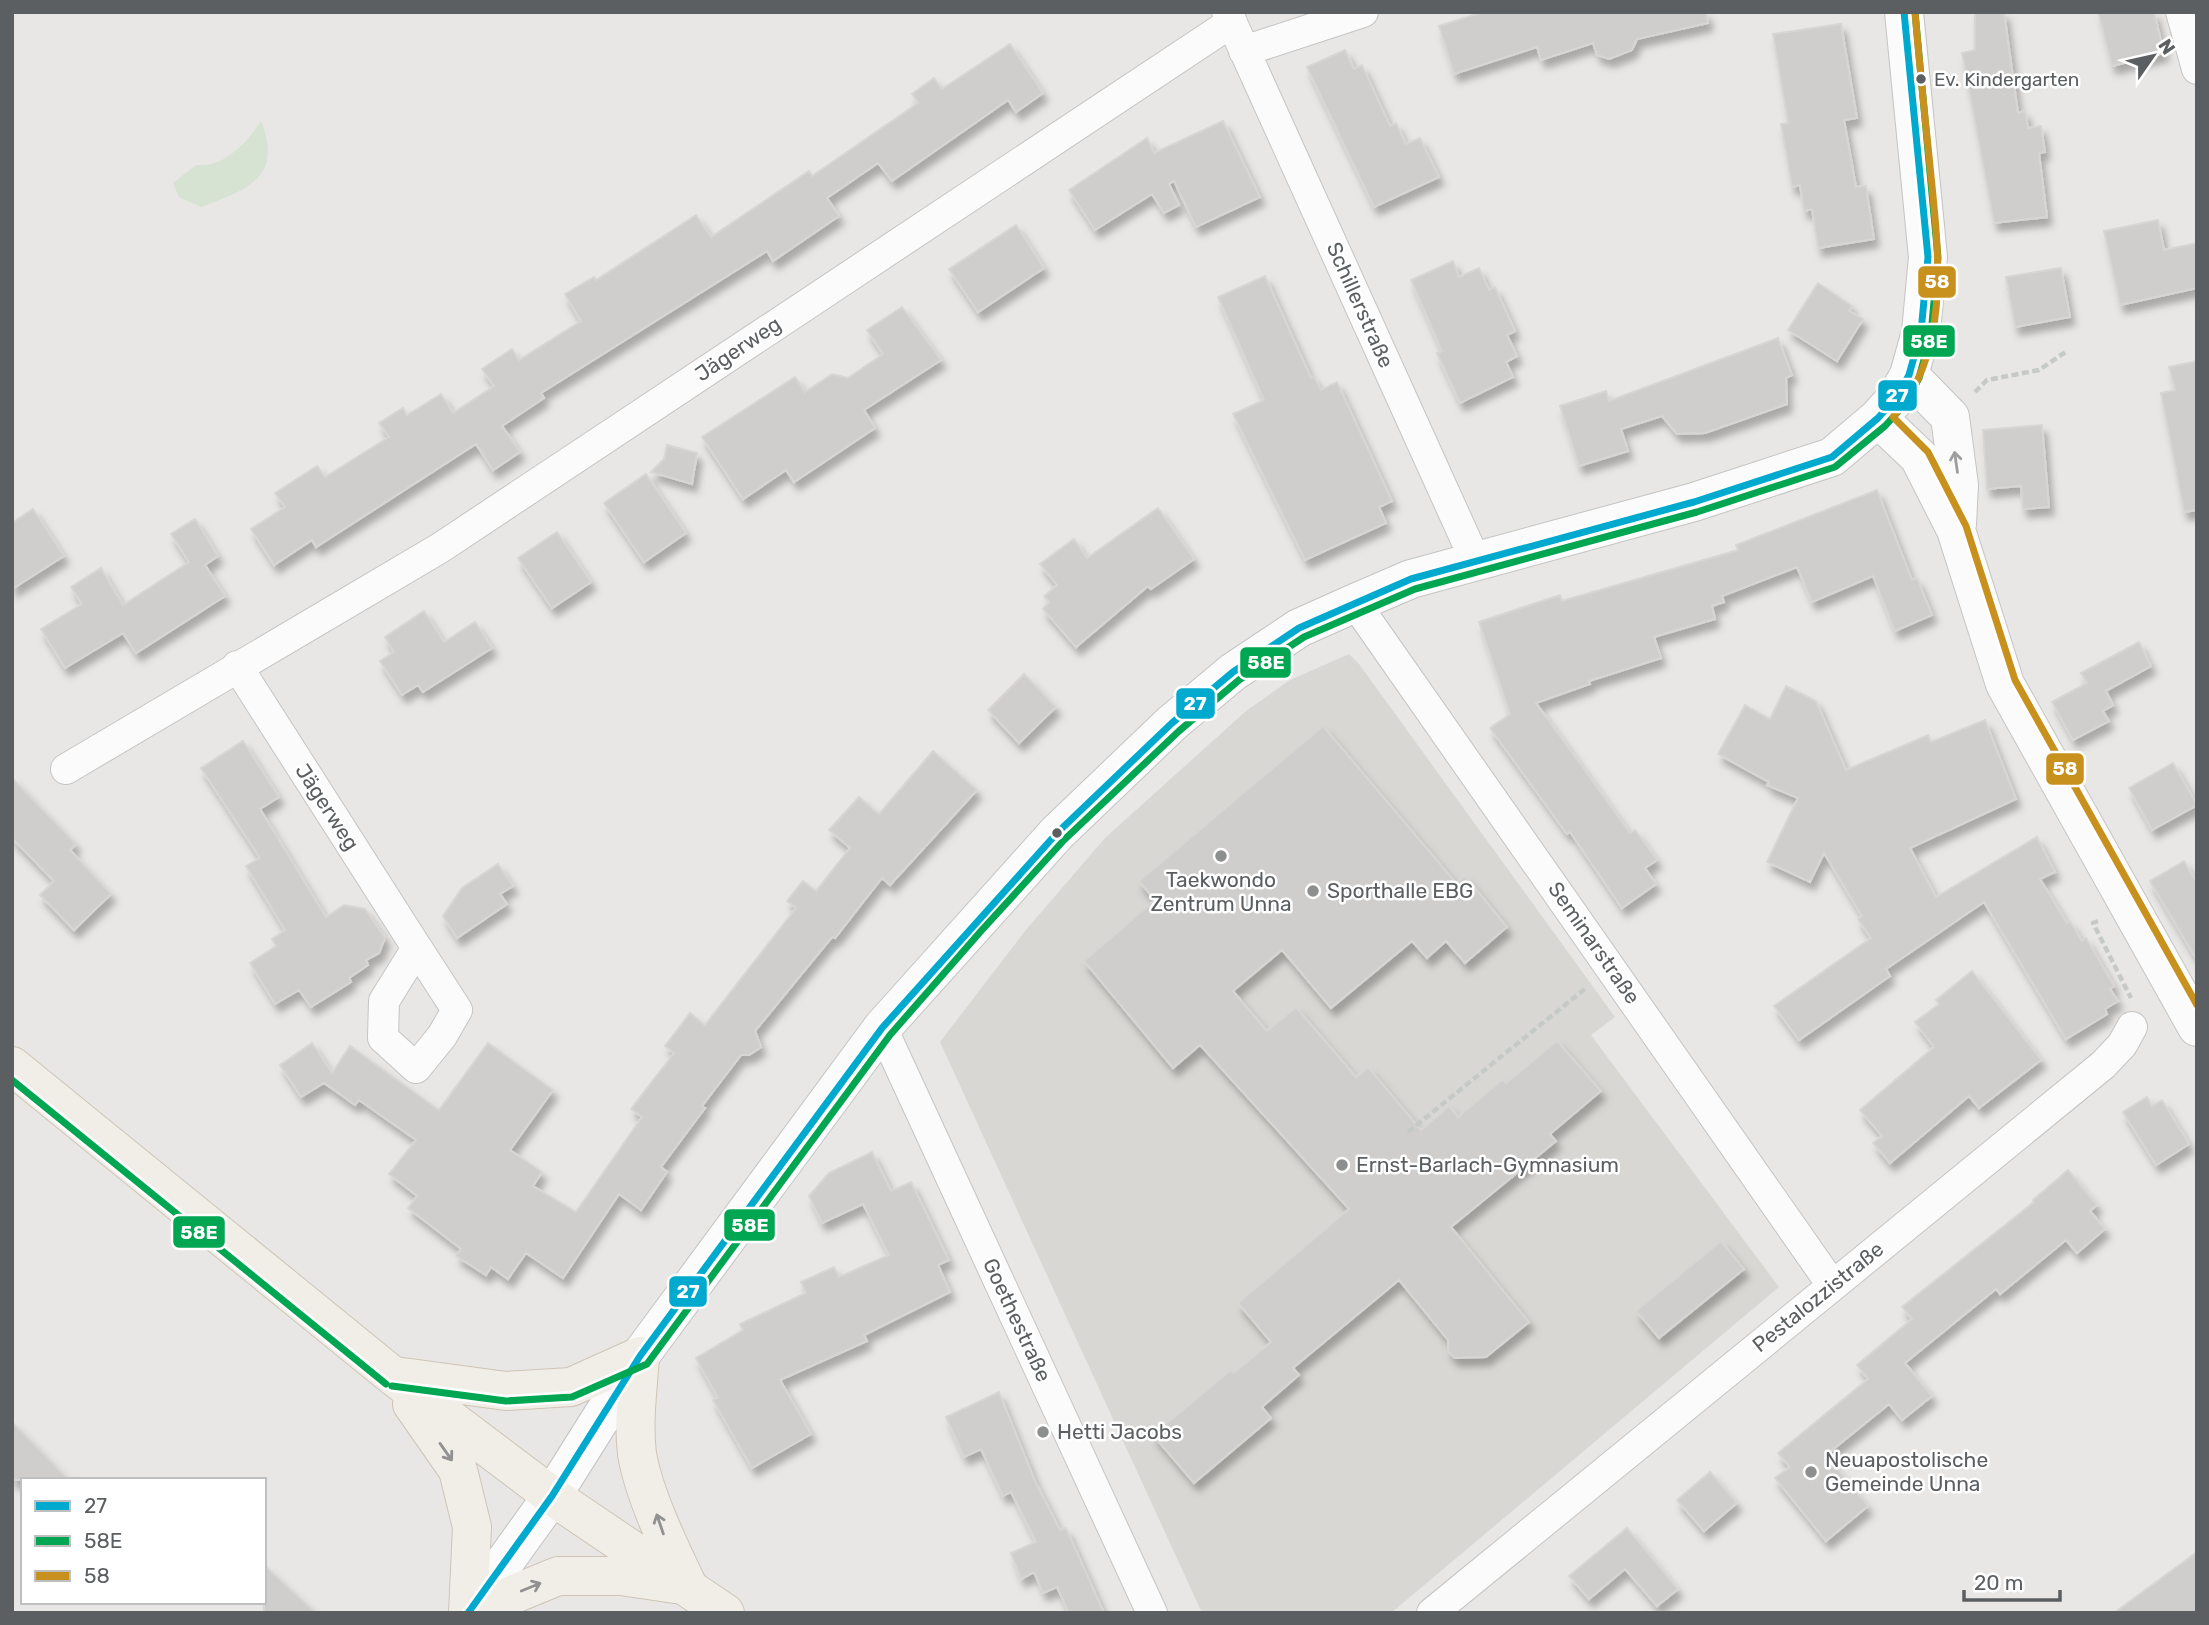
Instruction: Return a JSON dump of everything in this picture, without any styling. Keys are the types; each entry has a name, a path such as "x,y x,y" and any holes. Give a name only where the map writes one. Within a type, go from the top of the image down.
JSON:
{"main road":[{"path":"468,1613 552,1496 640,1356 882,1028 1057,833 1172,723 1233,672 1288,636 1355,603 1410,579 1694,502 1832,457 1878,418 1896,398 1909,375 1921,332 1928,257 1904,12"},
{"path":"1909,375 1950,417 1959,485 1956,530"},
{"path":"1878,418 1919,457 1956,530 2005,684 2197,1027"},
{"path":"12,1066 393,1376 552,1496 725,1613"},
{"path":"393,1376 506,1391 571,1387 640,1356"},
{"path":"640,1356 636,1415 638,1455 664,1535 688,1587"},
{"path":"393,1376 458,1470 472,1527 468,1613"},
{"path":"468,1613 558,1576 621,1576 688,1587"}],"street":[{"path":"1244,51 1363,12"},
{"path":"2181,12 2197,69"},
{"name":"Schillerstraße","path":"1230,17 1475,560"},
{"name":"Jägerweg","path":"66,769 440,548 1230,17"},
{"name":"Seminarstraße","path":"1355,603 1832,1285"},
{"name":"Jägerweg","path":"237,666 417,948"},
{"name":"Pestalozzistraße","path":"1432,1613 2103,1065 2122,1045 2132,1027"},
{"name":"Goethestraße","path":"882,1028 1152,1613"}],"path":[{"path":"1987,380 2039,370 2067,351"},
{"path":"2108,949 2131,996 2132,1027"},
{"path":"1408,1132 1611,968"}],"shaded area":[{"name":"Ernst-Barlach-Gymnasium","path":"1349,654 1359,664 1615,1017 1591,1035 1779,1287 1391,1613 1202,1613 940,1042 1025,931 1105,838 1246,711 1290,680"}],"green space":[{"path":"261,121 267,140 268,156 257,179 233,194 201,207 179,197 173,183 196,165 216,162 234,152"}],"building":[{"path":"1483,12 1706,12 1708,23 1637,39 1632,50 1609,59 1597,55 1593,43 1541,60 1537,47 1454,74 1439,26"},
{"path":"1975,12 2004,12 2018,113 2025,111 2028,128 2041,126 2045,152 2039,153 2047,217 1994,223 1962,53 1975,50"},
{"path":"2098,12 2154,12 2164,53 2112,66"},
{"path":"1841,24 1857,118 1844,120 1856,187 1866,186 1874,239 1818,248 1812,209 1804,211 1800,185 1792,187 1781,124 1788,123 1773,34"},
{"path":"1010,44 1043,93 1016,112 1008,100 892,181 878,163 827,198 839,216 773,261 767,251 541,393 544,398 502,426 520,452 493,470 476,444 316,547 312,540 274,565 251,529 285,507 275,493 317,466 325,477 389,437 379,423 403,408 407,415 441,394 453,413 494,386 482,369 512,349 519,360 581,321 565,294 594,277 596,280 696,215 711,237 809,171 812,176 918,103 912,94 934,78 942,89"},
{"path":"1345,50 1354,69 1362,65 1390,126 1396,123 1406,144 1420,138 1439,177 1374,207 1307,67"},
{"path":"1223,121 1260,197 1196,227 1174,181 1169,184 1179,205 1164,213 1152,194 1095,230 1069,190 1147,138 1154,153"},
{"path":"2158,220 2164,250 2197,243 2197,288 2120,305 2104,231"},
{"path":"1016,225 1044,268 978,312 949,269"},
{"path":"1453,261 1459,277 1479,268 1489,290 1495,287 1515,331 1507,335 1517,356 1506,362 1513,377 1460,403 1437,353 1442,351 1411,280"},
{"path":"2061,268 2070,317 2015,327 2006,277"},
{"path":"1265,276 1311,378 1314,377 1321,390 1337,382 1392,501 1379,507 1386,523 1305,560 1233,414 1264,400 1218,297"},
{"path":"1818,283 1852,306 1849,311 1863,319 1837,361 1788,330"},
{"path":"902,307 941,360 864,410 875,428 794,482 786,470 743,499 702,437 795,377 805,392 832,374 848,378 883,354 867,330"},
{"path":"1778,338 1792,375 1786,378 1787,404 1705,433 1677,434 1662,416 1621,429 1628,451 1579,466 1560,406 1606,391 1609,401"},
{"path":"2197,361 2197,510 2184,512 2161,393 2175,390 2169,367"},
{"path":"2042,425 2049,507 2023,509 2021,486 1987,489 1983,430"},
{"path":"667,445 697,453 692,484 651,472 664,459"},
{"path":"646,474 686,533 644,562 604,503"},
{"path":"1877,490 1912,580 1917,578 1932,615 1895,631 1873,576 1812,602 1797,567 1722,596 1724,602 1712,606 1715,619 1654,637 1661,658 1589,681 1590,684 1536,703 1630,833 1635,830 1657,860 1645,868 1656,884 1622,908 1570,832 1567,834 1490,728 1510,714 1479,622 1560,595 1562,601 1738,550 1736,545"},
{"path":"1158,508 1194,559 1151,589 1148,586 1076,647 1043,609 1049,602 1044,596 1057,585 1040,564 1074,539 1087,558"},
{"path":"33,509 64,556 12,589 12,523"},
{"path":"195,519 218,556 205,565 225,596 136,653 123,633 65,668 41,629 82,604 71,587 101,568 123,605 189,562 171,534"},
{"path":"557,532 591,582 552,608 518,558"},
{"path":"424,611 444,642 475,622 492,648 423,692 418,685 402,695 380,661 394,652 385,637"},
{"path":"2139,642 2151,666 2106,691 2113,705 2103,711 2109,721 2073,740 2052,702 2087,683 2081,673"},
{"path":"1024,674 1056,707 1019,743 988,710"},
{"path":"1786,686 1816,701 1846,770 1928,735 1931,742 1985,720 2016,799 1910,848 1936,897 2037,837 2055,872 2040,879 2067,923 2070,921 2082,941 2086,938 2114,986 2110,989 2118,1001 2105,1009 2107,1014 2066,1039 1984,902 1886,969 1890,976 1799,1040 1774,1006 1871,938 1858,919 1862,916 1824,853 1810,882 1767,862 1798,798 1767,785 1769,782 1718,754 1745,705 1770,719"},
{"path":"1323,726 1456,883 1465,876 1507,927 1465,963 1446,941 1427,958 1412,941 1331,1008 1282,950 1233,991 1267,1031 1296,1007 1356,1077 1368,1067 1421,1130 1449,1106 1458,1117 1503,1079 1506,1083 1557,1041 1601,1091 1550,1134 1556,1141 1451,1227 1529,1322 1486,1357 1455,1358 1448,1351 1448,1340 1399,1280 1293,1368 1299,1375 1262,1407 1271,1418 1194,1483 1153,1435 1231,1370 1234,1373 1271,1342 1238,1303 1349,1209 1200,1045 1173,1068 1084,961 1155,900 1139,881"},
{"path":"243,741 279,797 260,809 326,917 344,905 365,909 385,938 379,953 366,960 368,965 349,978 351,982 311,1007 299,990 275,1004 250,963 276,946 272,939 285,930 246,866 260,858 201,768"},
{"path":"933,751 977,790 890,885 882,878 835,938 832,937 755,1031 761,1047 749,1055 741,1055 702,1106 705,1108 661,1167 667,1172 641,1210 619,1194 563,1278 526,1253 508,1279 491,1267 486,1275 456,1256 461,1249 408,1208 417,1196 389,1174 416,1140 359,1100 355,1105 324,1083 301,1097 280,1065 312,1043 332,1073 350,1046 439,1110 488,1043 553,1090 510,1150 542,1172 533,1186 576,1212 642,1117 631,1109 674,1053 665,1046 690,1013 705,1025 796,908 787,901 803,881 816,891 850,848 829,830 859,797 879,814"},
{"path":"2173,763 2197,805 2152,830 2129,788"},
{"path":"12,778 76,844 70,850 111,894 74,930 40,895 54,881 12,838"},
{"path":"2184,861 2197,883 2197,960 2150,881"},
{"path":"498,864 513,886 500,894 507,904 457,938 443,916 462,888"},
{"path":"1972,971 2041,1060 1979,1108 1969,1096 1890,1163 1873,1143 1882,1136 1860,1110 1934,1047 1915,1022 1939,1004 1936,1000"},
{"path":"2147,1097 2152,1106 2162,1100 2189,1144 2156,1165 2123,1112"},
{"path":"872,1152 891,1191 911,1182 949,1260 938,1265 950,1292 864,1335 867,1341 780,1380 811,1434 752,1468 713,1400 718,1398 696,1358 743,1330 740,1324 806,1293 801,1282 834,1267 839,1277 889,1255 863,1204 822,1223 809,1196 829,1173"},
{"path":"2068,1170 2097,1205 2090,1211 2105,1229 2077,1253 2066,1240 2000,1294 1996,1289 1905,1363 1932,1396 1902,1420 1889,1404 1826,1455 1868,1506 1826,1541 1775,1478 1790,1467 1778,1453 1868,1379 1857,1365 1912,1319 1902,1307 2034,1202 2033,1200"},
{"path":"1721,1241 1744,1269 1659,1338 1636,1311"},
{"path":"999,1392 1035,1481 1060,1530 1066,1528 1104,1613 1069,1613 1057,1587 1043,1593 1034,1572 1021,1579 1011,1553 1036,1542 1011,1492 1003,1496 981,1449 964,1457 946,1417"},
{"path":"12,1422 67,1478 12,1480"},
{"path":"1710,1472 1737,1503 1704,1531 1677,1500"},
{"path":"1627,1528 1678,1589 1657,1606 1625,1569 1589,1599 1569,1576"},
{"path":"2197,1552 2197,1613 2114,1613"},
{"path":"266,1567 316,1613 264,1613"}],"transit line":[{"name":"27","path":"468,1613 552,1496 640,1356 882,1028 1057,833 1172,723 1233,672 1299,628 1411,579 1694,502 1832,457 1878,418 1896,398 1909,375 1921,332 1928,257 1904,12"},
{"name":"58E","path":"392,1386 506,1401 572,1397 647,1364 890,1035 981,931 1064,840 1179,731 1239,680 1304,637 1415,589 1697,512 1835,467 1885,426 1905,404 1919,378 1931,334 1938,258 1915,12"},
{"name":"58","path":"1915,12 1935,223 1937,292 1934,327 1926,359 1913,390 1893,417 1928,452 1966,526 2015,680 2197,1005"},
{"name":"58E","path":"12,1080 386,1384"}],"place":[{"name":"Ev. Kindergarten","path":"1921,79"},
{"name":"Taekwondo Zentrum Unna","path":"1221,856"},
{"name":"Sporthalle EBG","path":"1313,891"},
{"name":"Ernst-Barlach-Gymnasium","path":"1342,1165"},
{"name":"Hetti Jacobs","path":"1043,1432"},
{"name":"Neuapostolische Gemeinde Unna","path":"1811,1472"}]}
